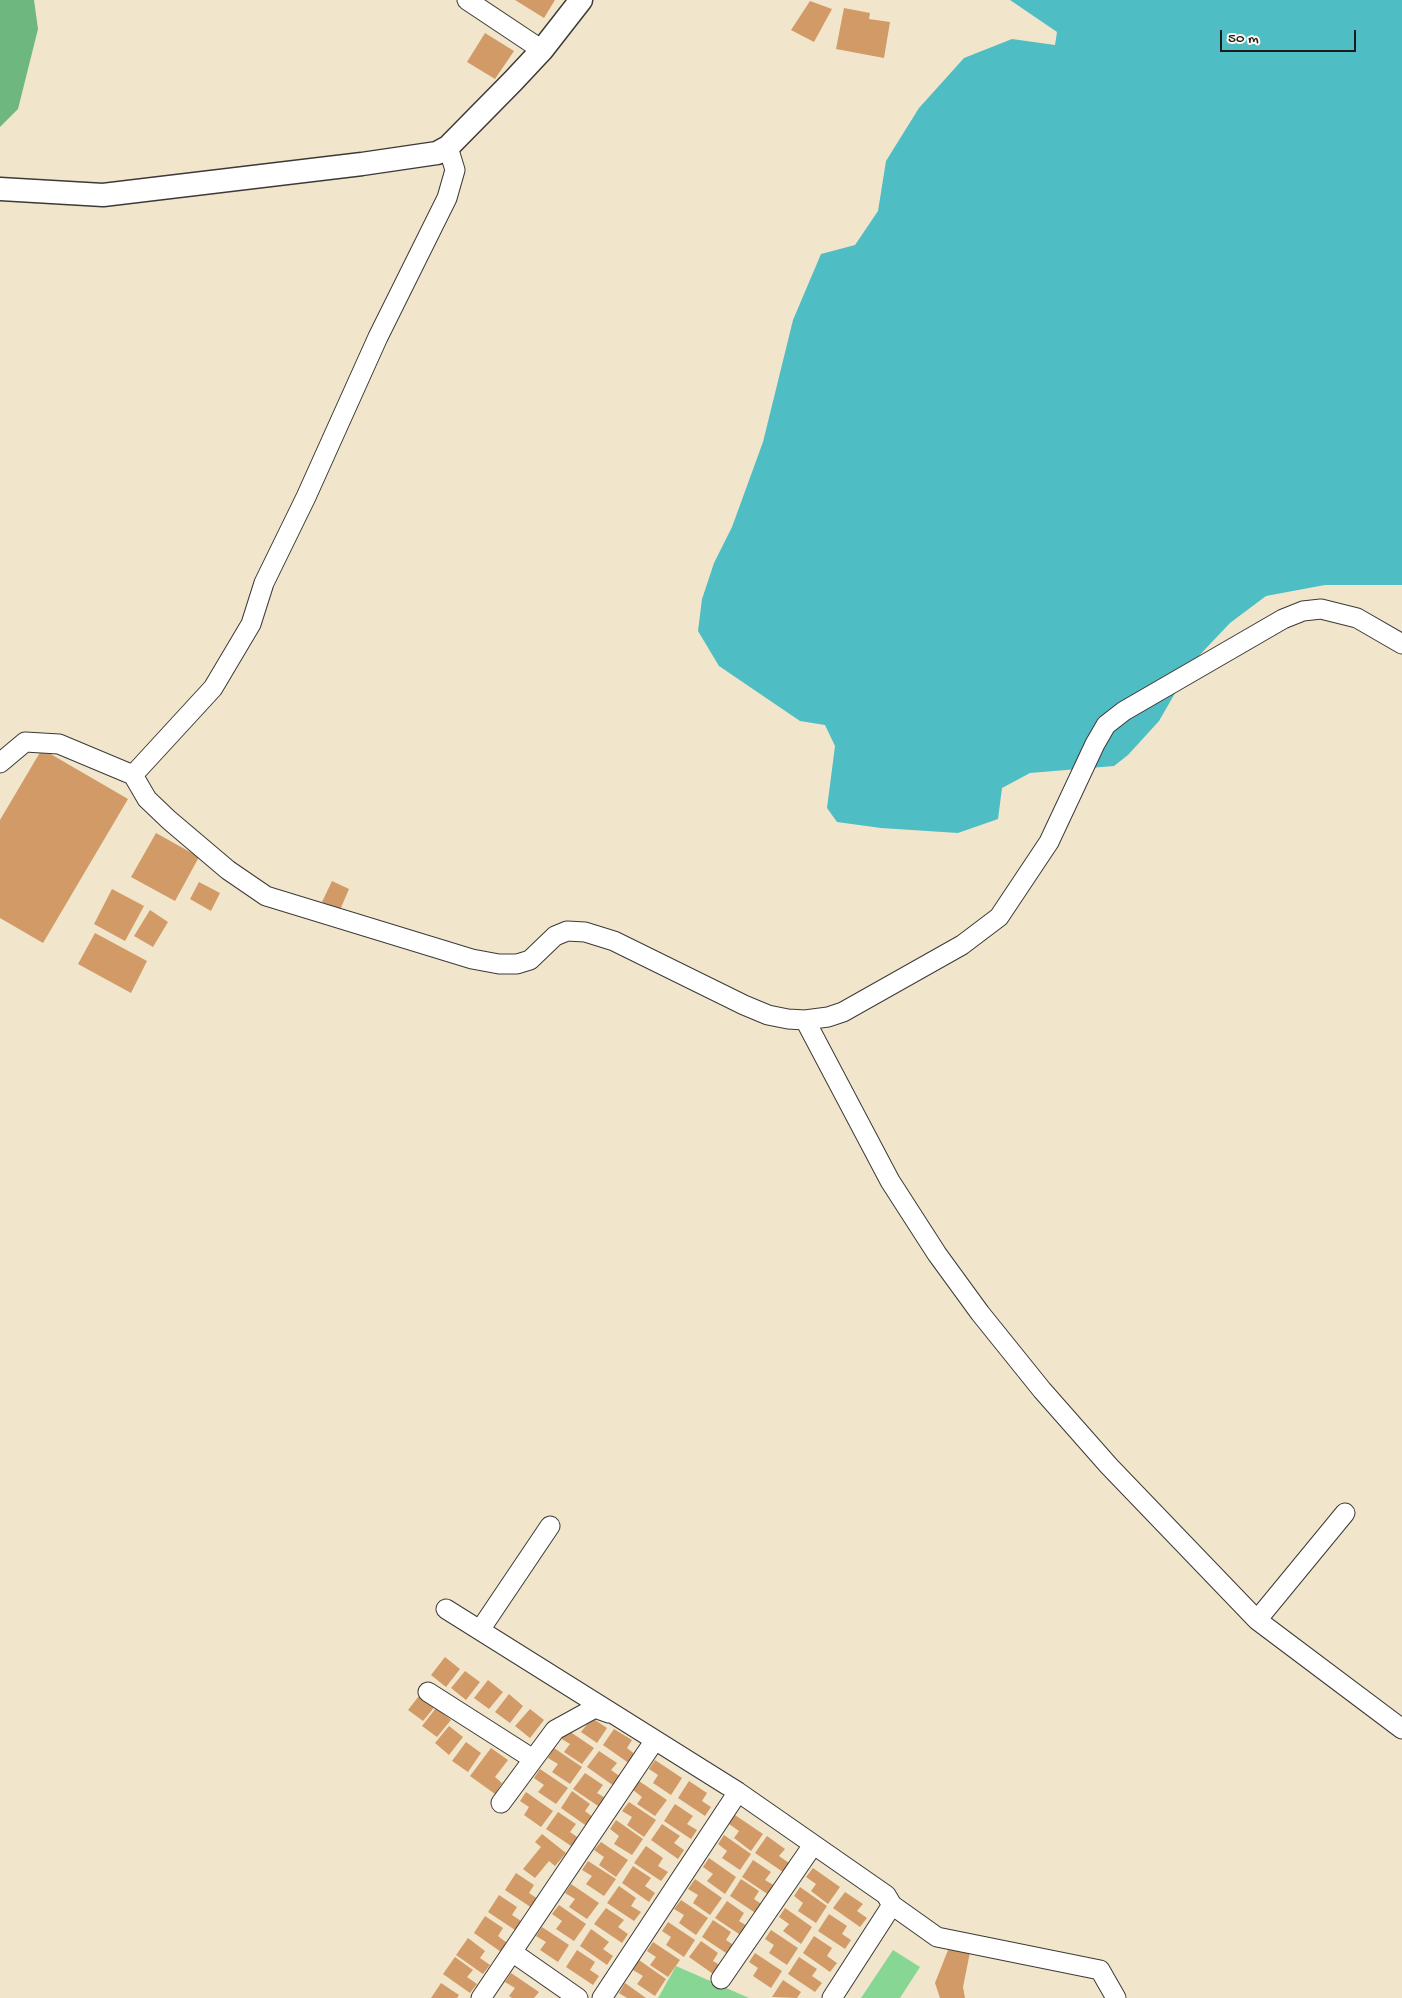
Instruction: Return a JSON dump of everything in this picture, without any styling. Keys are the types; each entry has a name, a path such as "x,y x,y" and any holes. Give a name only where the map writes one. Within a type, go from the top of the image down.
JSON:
{"street":[{"path":"466,0 542,50"},
{"path":"0,188 103,195 362,164 437,152 448,147 542,50 581,0"},
{"path":"133,775 213,688 252,624 264,583 306,497 378,337 447,198 455,170 448,147"},
{"path":"0,763 24,742 59,744 133,775 147,799 169,820 228,870 266,896 472,959 499,964 517,964 530,960 554,936 568,931 585,932 614,941 768,1015 805,1020 828,1017 843,1012 962,945 999,917 1049,842 1095,744 1106,725 1124,711 1283,619 1303,611 1321,609 1357,618 1402,644"},
{"path":"805,1020 890,1181 937,1254 980,1313 1042,1390 1109,1466 1257,1620 1402,1729"},
{"path":"1257,1620 1345,1513"},
{"path":"480,1630 550,1526"},
{"path":"446,1609 738,1792 886,1895 892,1905 937,1937 1100,1970 1116,1998"},
{"path":"428,1692 533,1760"},
{"path":"501,1803 555,1730 595,1708 621,1718"},
{"path":"481,1998 656,1740"},
{"path":"602,1998 738,1792"},
{"path":"721,1979 813,1845"},
{"path":"832,1998 892,1905"},
{"path":"512,1952 578,1998"}],"green space":[{"path":"0,0 34,0 38,29 18,109 0,127"},
{"path":"893,1950 920,1967 900,1998 861,1998"},
{"path":"676,1966 749,1998 658,1998"}],"water":[{"path":"1010,0 1402,0 1402,585 1325,585 1266,596 1230,623 1193,662 1159,721 1128,755 1114,766 1030,773 1002,788 998,819 958,833 881,828 837,822 827,808 835,746 825,725 800,721 719,666 698,631 702,599 714,563 732,527 763,442 793,320 821,254 855,245 878,211 886,161 919,108 964,58 1012,39 1055,45 1057,32"}],"building":[{"path":"515,0 555,0 544,18"},
{"path":"810,1 832,9 814,42 791,30"},
{"path":"844,8 870,13 869,19 890,22 884,58 836,49"},
{"path":"485,33 514,51 495,79 467,62"},
{"path":"42,749 128,799 43,943 0,918 0,820"},
{"path":"156,833 199,857 175,901 131,877"},
{"path":"332,881 349,889 340,910 322,902"},
{"path":"199,882 220,893 211,911 190,899"},
{"path":"112,889 144,906 125,941 94,924"},
{"path":"150,910 168,922 153,947 134,936"},
{"path":"95,933 147,961 131,993 78,964"},
{"path":"445,1657 460,1669 446,1687 431,1675"},
{"path":"465,1671 480,1682 466,1700 451,1688"},
{"path":"488,1680 503,1692 489,1709 474,1698"},
{"path":"422,1692 437,1704 423,1721 408,1710"},
{"path":"509,1694 523,1706 510,1723 495,1712"},
{"path":"436,1708 451,1720 437,1737 422,1726"},
{"path":"530,1709 544,1720 530,1738 515,1726"},
{"path":"592,1718 607,1728 597,1743 581,1732"},
{"path":"449,1726 463,1737 449,1755 435,1743"},
{"path":"566,1729 594,1748 582,1764 564,1752 570,1744 560,1738"},
{"path":"614,1729 632,1740 627,1748 636,1755 630,1764 603,1745"},
{"path":"466,1742 481,1753 468,1772 452,1761"},
{"path":"491,1748 508,1760 495,1777 502,1783 495,1794 470,1776"},
{"path":"554,1748 582,1767 570,1784 552,1772 558,1764 548,1758"},
{"path":"599,1751 617,1763 611,1770 621,1777 614,1786 587,1767"},
{"path":"655,1760 682,1778 671,1795 653,1783 658,1775 649,1769"},
{"path":"540,1769 568,1788 556,1804 538,1792 544,1785 534,1778"},
{"path":"585,1773 603,1785 597,1793 607,1799 601,1808 573,1789"},
{"path":"639,1781 667,1800 655,1816 637,1804 642,1797 633,1790"},
{"path":"689,1781 707,1793 702,1801 711,1807 705,1816 678,1798"},
{"path":"572,1791 590,1804 585,1811 594,1818 588,1827 561,1808"},
{"path":"526,1792 553,1811 541,1827 524,1815 529,1807 520,1801"},
{"path":"629,1802 656,1820 644,1837 627,1825 632,1817 622,1811"},
{"path":"675,1804 693,1816 687,1824 697,1830 691,1839 664,1821"},
{"path":"558,1812 576,1824 570,1832 580,1839 574,1848 546,1829"},
{"path":"735,1815 763,1834 751,1851 734,1838 739,1831 729,1824"},
{"path":"616,1820 643,1839 632,1855 614,1844 619,1836 610,1829"},
{"path":"662,1824 680,1836 674,1843 684,1850 678,1859 651,1840"},
{"path":"542,1834 566,1853 555,1866 549,1861 535,1878 523,1869 541,1847 535,1842"},
{"path":"724,1835 751,1854 740,1870 722,1858 727,1851 718,1844"},
{"path":"767,1836 785,1849 779,1856 789,1863 783,1872 755,1853"},
{"path":"601,1842 628,1860 616,1877 599,1865 604,1857 594,1850"},
{"path":"646,1846 663,1858 658,1866 668,1872 661,1881 634,1863"},
{"path":"709,1858 736,1877 725,1894 707,1881 713,1874 703,1867"},
{"path":"753,1860 771,1872 765,1880 775,1886 769,1895 742,1877"},
{"path":"588,1861 616,1879 604,1896 586,1884 592,1876 582,1870"},
{"path":"633,1866 651,1878 645,1886 655,1893 649,1902 622,1883"},
{"path":"813,1868 840,1887 828,1904 811,1891 816,1884 806,1877"},
{"path":"516,1873 534,1885 529,1893 538,1899 532,1908 505,1890"},
{"path":"695,1879 722,1898 710,1915 693,1903 698,1895 688,1889"},
{"path":"741,1879 759,1891 754,1899 763,1905 757,1914 730,1896"},
{"path":"571,1884 599,1903 587,1919 569,1907 575,1899 565,1893"},
{"path":"619,1886 636,1898 631,1906 641,1912 634,1921 607,1903"},
{"path":"800,1887 827,1906 816,1923 798,1911 803,1903 794,1896"},
{"path":"845,1892 863,1904 857,1911 867,1918 860,1927 833,1908"},
{"path":"499,1895 517,1907 512,1915 521,1921 515,1930 488,1912"},
{"path":"681,1900 708,1918 696,1935 679,1923 684,1915 674,1909"},
{"path":"727,1901 744,1913 739,1921 749,1927 742,1936 715,1918"},
{"path":"559,1905 586,1924 574,1941 556,1929 562,1921 552,1914"},
{"path":"606,1908 624,1920 618,1927 628,1934 622,1943 594,1924"},
{"path":"785,1908 812,1927 801,1944 783,1931 789,1924 779,1917"},
{"path":"829,1914 847,1926 842,1934 851,1940 845,1949 818,1931"},
{"path":"485,1916 503,1928 498,1936 507,1943 501,1952 474,1933"},
{"path":"713,1920 731,1932 726,1940 735,1946 729,1955 702,1937"},
{"path":"668,1922 695,1940 684,1957 666,1945 671,1937 662,1931"},
{"path":"542,1927 569,1945 558,1962 540,1950 546,1942 536,1936"},
{"path":"591,1929 609,1942 603,1949 613,1956 607,1965 580,1946"},
{"path":"771,1930 798,1948 787,1965 769,1953 774,1945 765,1939"},
{"path":"814,1936 832,1948 827,1956 837,1963 830,1972 803,1953"},
{"path":"468,1938 485,1951 480,1958 490,1965 483,1974 456,1955"},
{"path":"701,1941 718,1953 713,1961 723,1967 716,1976 689,1957"},
{"path":"653,1942 680,1960 668,1977 650,1965 656,1957 647,1951"},
{"path":"950,1945 970,1952 963,1987 965,1998 940,1998 935,1983"},
{"path":"577,1950 595,1962 590,1970 599,1976 593,1985 566,1967"},
{"path":"755,1953 782,1971 771,1988 753,1976 758,1968 749,1962"},
{"path":"455,1957 473,1970 467,1977 477,1984 470,1993 443,1974"},
{"path":"799,1957 817,1969 812,1976 822,1983 815,1992 788,1974"},
{"path":"639,1960 666,1979 655,1996 637,1984 643,1976 633,1970"},
{"path":"511,1973 539,1992 534,1998 512,1998 509,1996 515,1988 505,1982"},
{"path":"783,1980 801,1992 797,1998 772,1997"},
{"path":"441,1983 459,1995 457,1998 431,1998"},
{"path":"625,1983 646,1998 627,1998 619,1993"}]}
